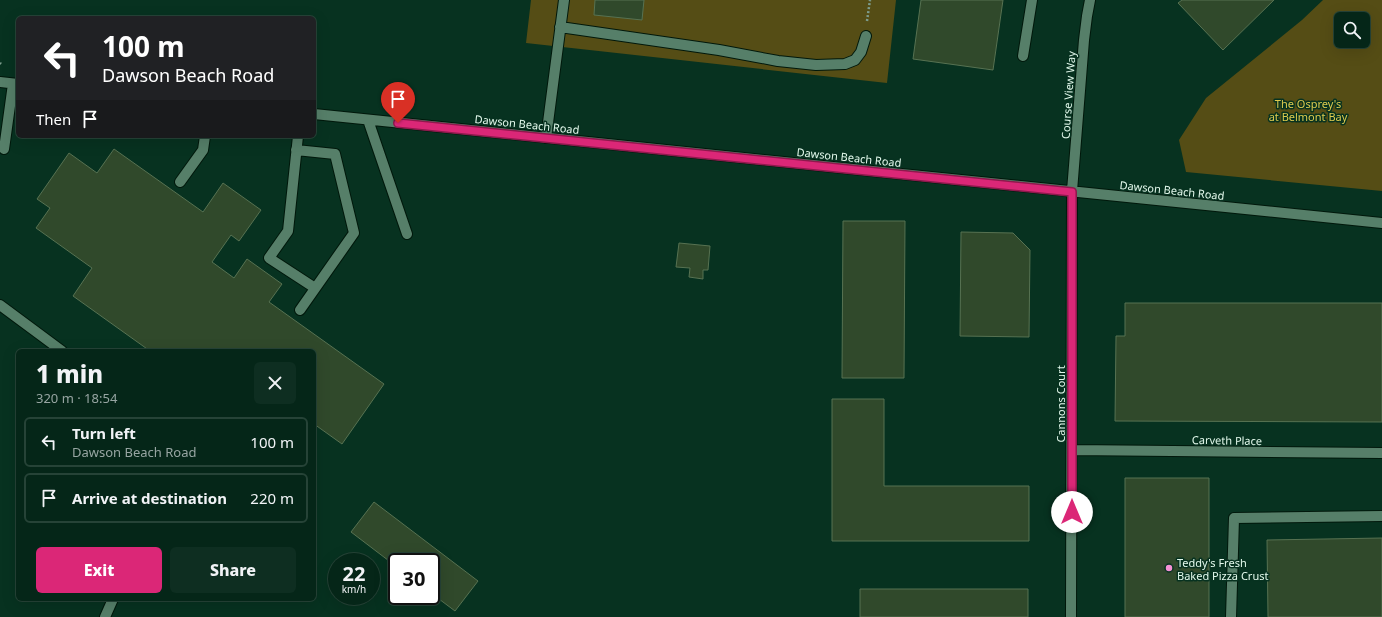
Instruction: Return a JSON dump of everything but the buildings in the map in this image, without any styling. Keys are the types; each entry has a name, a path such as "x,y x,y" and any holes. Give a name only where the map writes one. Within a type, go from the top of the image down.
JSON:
{"street":[{"path":"546,138 564,0"},
{"path":"1023,56 1032,0"},
{"name":"Course View Way","path":"1072,192 1084,40 1090,0"},
{"path":"560,27 816,65 845,64 855,60 861,52 866,36"},
{"path":"0,82 16,84 4,150"},
{"name":"Dawson Beach Road","path":"316,114 1382,223"},
{"path":"368,120 407,234"},
{"path":"180,182 203,150 205,138"},
{"path":"298,138 288,231 269,258 315,288"},
{"path":"296,150 335,154 354,233 300,310"},
{"name":"Cannons Court","path":"1072,192 1072,617"},
{"path":"0,305 59,349"},
{"name":"Carveth Place","path":"1072,450 1382,454"},
{"path":"1231,617 1234,518 1382,516"},
{"path":"105,617 112,601"}],"path":[{"path":"866,36 870,0"}],"green space":[{"path":"531,0 896,0 887,83 526,43"},
{"name":"The Osprey's at Belmont Bay","path":"1323,0 1382,0 1382,191 1186,172 1179,140 1206,98 1302,20"}],"place":[{"name":"Teddy's Fresh Baked Pizza Crust","path":"1169,568"}],"route":[{"path":"398,123 1072,192 1072,512"}]}
